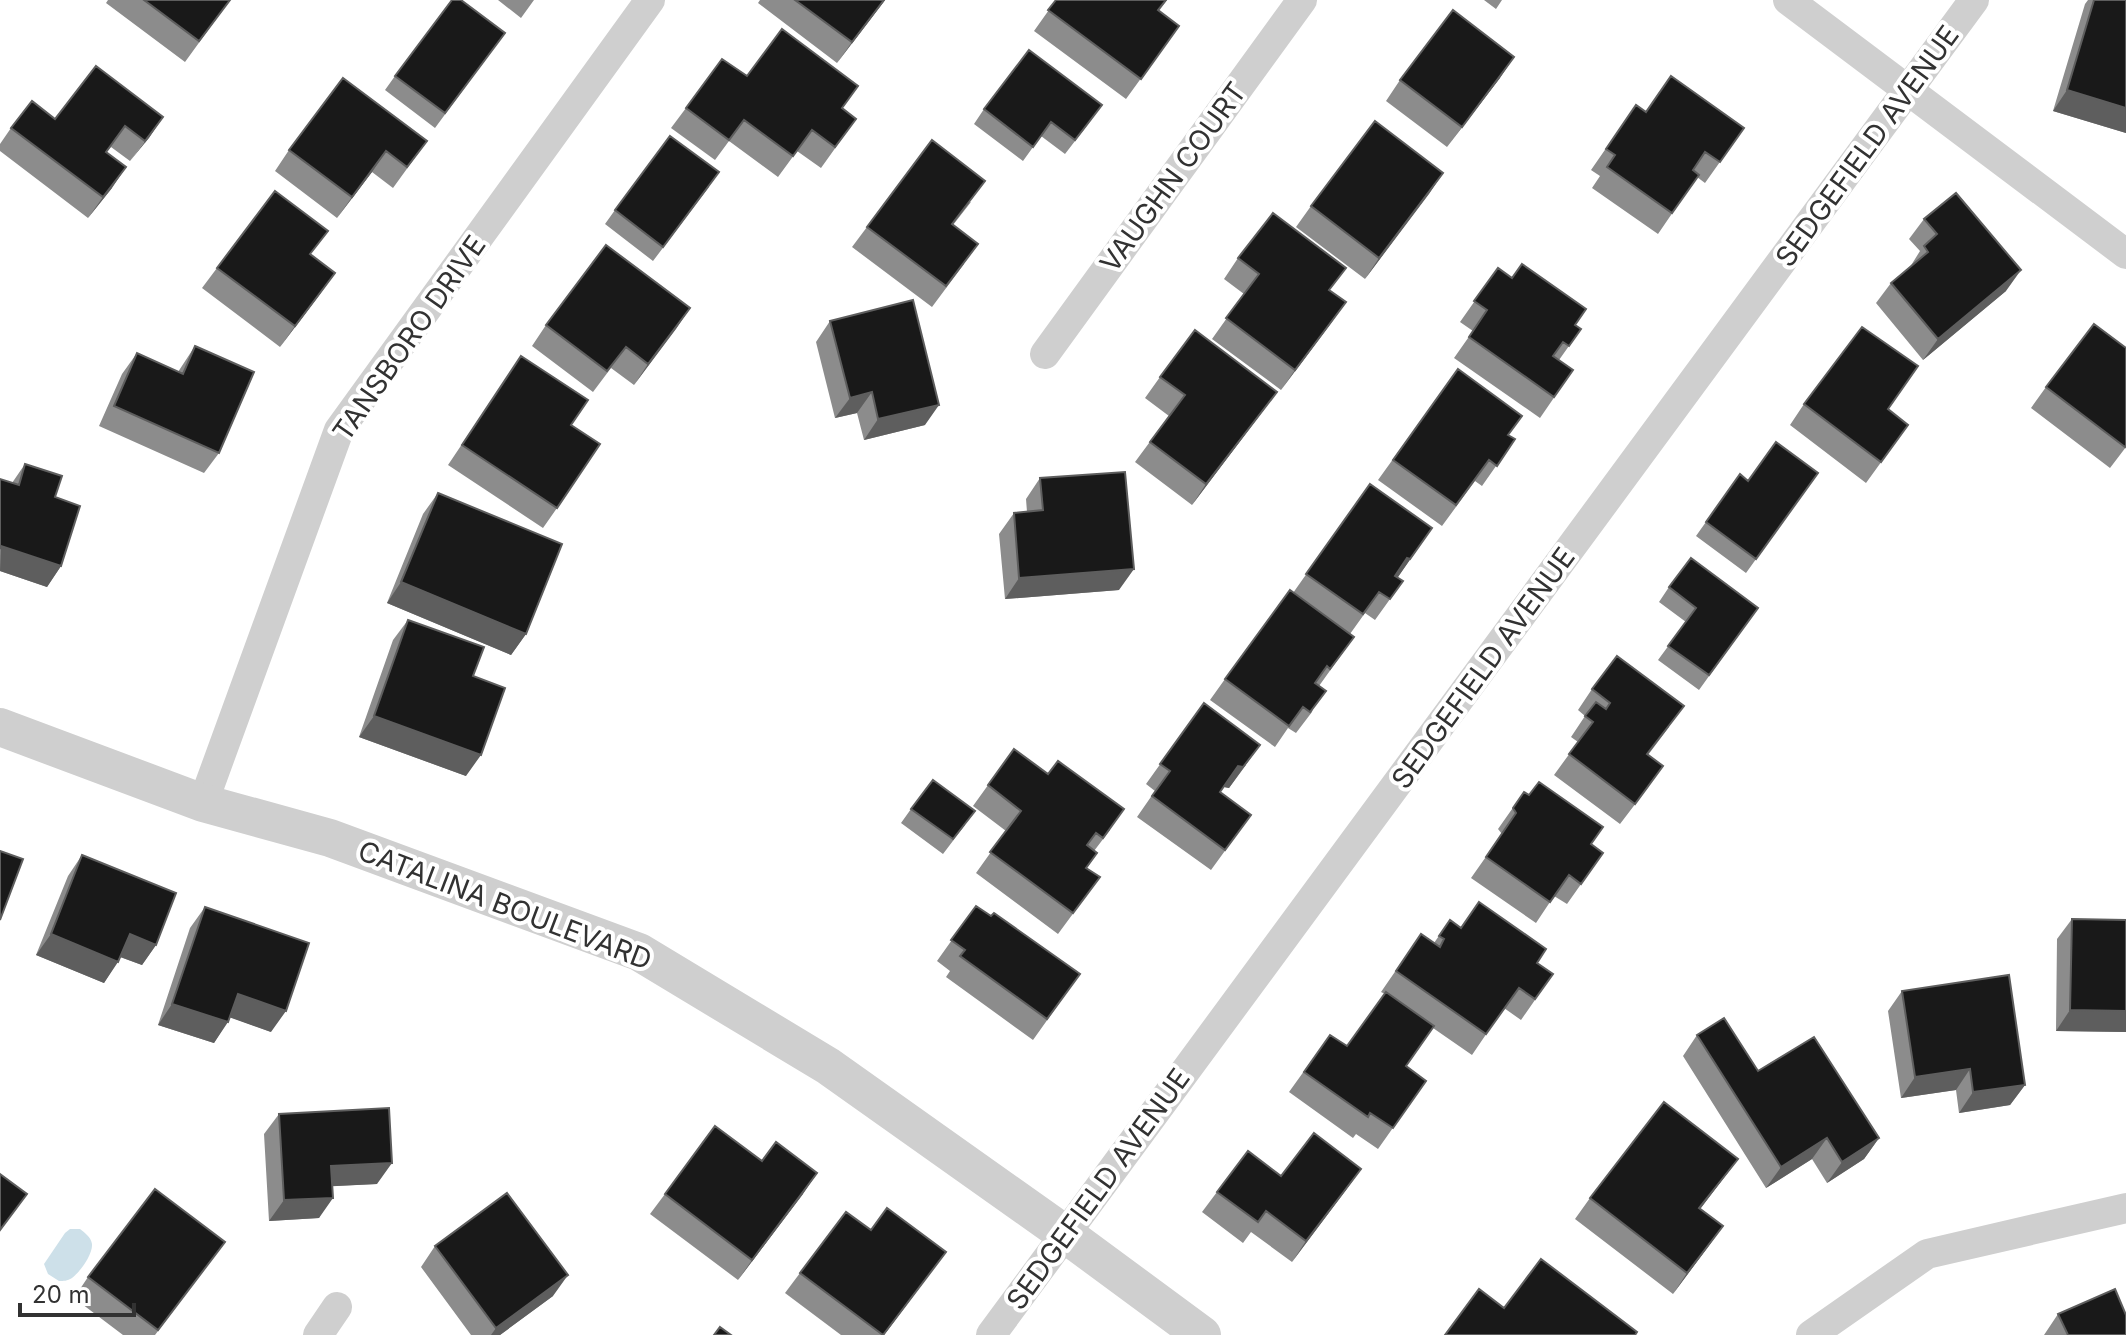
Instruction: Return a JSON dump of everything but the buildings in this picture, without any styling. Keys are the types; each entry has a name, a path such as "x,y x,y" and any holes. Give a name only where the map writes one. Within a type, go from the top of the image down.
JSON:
{"street":[{"name":"TANSBORO DRIVE","path":"203,803 339,430 650,0"},
{"name":"VAUGHN COURT","path":"1045,354 1302,0"},
{"path":"1788,0 2126,254"},
{"name":"SEDGEFIELD AVENUE","path":"991,1335 1974,0"},
{"name":"CATALINA BOULEVARD","path":"0,727 203,803 330,838 639,952 828,1066 1202,1335"},
{"path":"1811,1335 1927,1254 2126,1208"},
{"path":"318,1335 337,1307"}],"shaded area":[{"path":"70,1229 80,1229 86,1234 92,1248 75,1275 69,1280 59,1281 48,1274 44,1264"}]}
